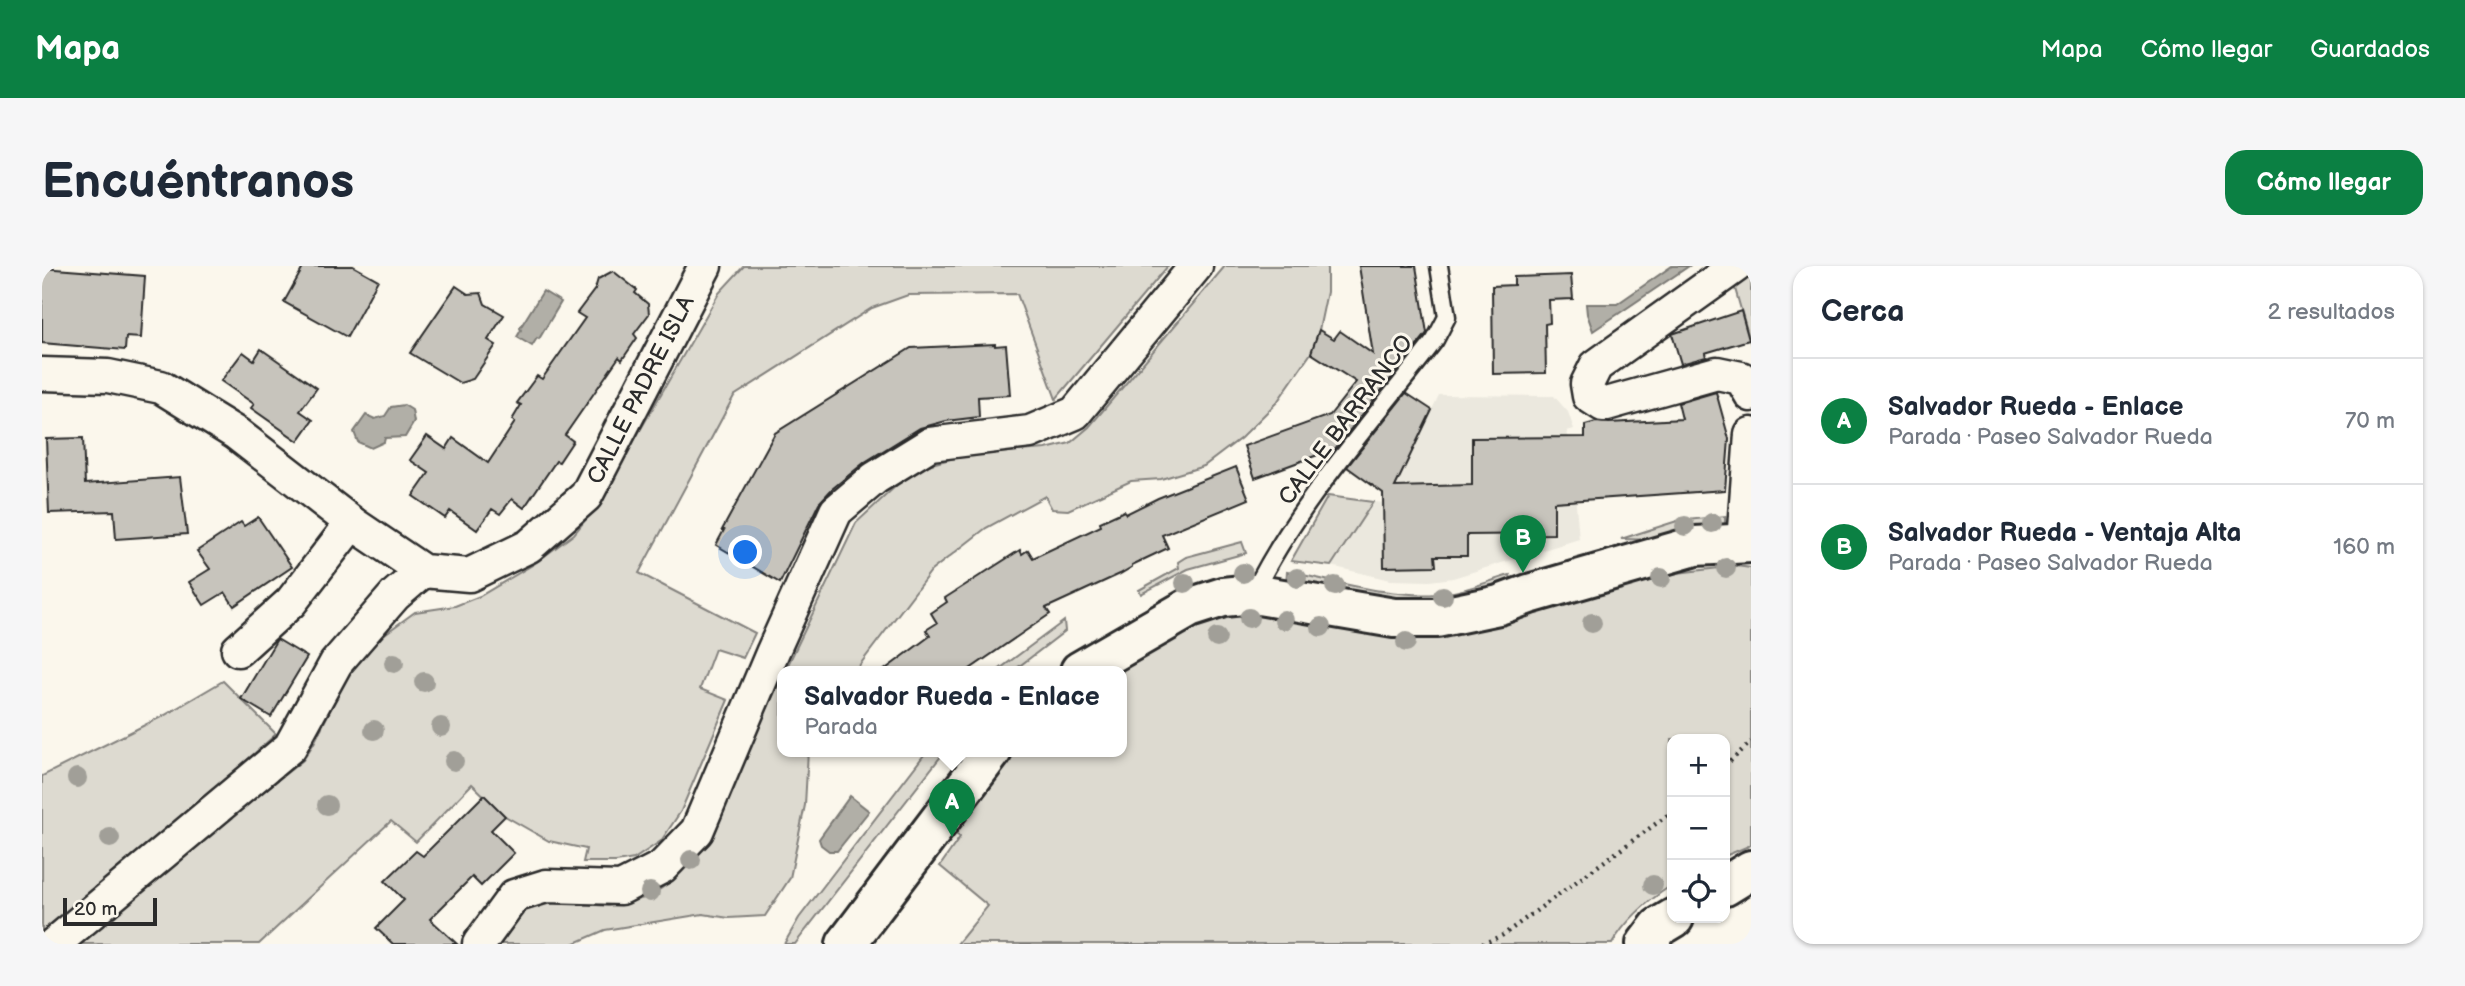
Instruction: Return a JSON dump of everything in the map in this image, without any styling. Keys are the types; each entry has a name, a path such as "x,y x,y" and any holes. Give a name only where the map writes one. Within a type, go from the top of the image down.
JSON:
{"main road":[{"path":"1089,666 1189,608 1223,597 1253,594 1394,618 1437,618 1499,605 1695,546 1747,543"},
{"path":"846,944 987,757"},
{"path":"1730,883 1751,870"},
{"path":"1646,944 1659,927 1667,922"}],"street":[{"name":"CALLE PADRE ISLA","path":"423,571 469,575 528,546 586,496 705,266"},
{"path":"479,944 514,896 546,886 621,888 662,867 697,831 836,511 875,478 930,444 1030,432 1075,413 1196,266"},
{"path":"1736,266 1596,366 1587,384 1589,397 1604,405 1717,373 1741,378 1751,395"},
{"path":"42,374 108,376 161,387 237,434 352,523 423,571 395,596 336,663 290,747 54,944"},
{"path":"1747,543 1751,433"},
{"path":"238,650 291,602 352,523"}],"lane":[{"name":"CALLE BARRANCO","path":"1253,594 1267,566 1315,495 1435,341 1447,317 1439,266"}],"path":[{"path":"1730,762 1751,743"},
{"path":"1482,944 1503,935 1667,816"}],"shaded area":[{"path":"744,266 1168,266 1056,399 1017,294 908,295 872,308 734,396 639,573 755,633 743,658 715,649 700,689 728,700 681,811 661,841 634,859 583,862 586,849 549,841 505,816 472,784 416,842 391,821 259,944 81,944 172,864 303,760 353,664 382,636 415,612 455,606 480,596 534,564 574,534 596,507 719,293"},
{"path":"1225,266 1327,266 1327,292 1311,353 1277,402 1241,438 1204,466 1161,479 1131,481 1068,510 1052,509 1045,496 986,528 931,571 859,666 787,666 856,523 898,484 928,465 965,455 1046,449 1070,443 1089,427"},
{"path":"1672,266 1689,266 1593,331 1586,304 1617,304"},
{"path":"1751,275 1751,345 1734,285"},
{"path":"543,291 561,302 532,346 517,337"},
{"path":"1439,395 1554,396 1568,412 1574,429 1567,431 1579,539 1453,578 1430,581 1390,580 1331,566 1373,502 1387,503"},
{"path":"404,405 412,410 414,422 405,437 385,438 384,442 371,448 358,442 354,432 366,415 375,419 385,416 391,407"},
{"path":"1328,496 1373,502 1331,566 1291,561"},
{"path":"1725,516 1725,525 1721,527 1656,540 1621,539 1677,521"},
{"path":"1242,542 1246,553 1188,569 1141,594 1139,590 1179,568 1178,562 1186,557"},
{"path":"1736,566 1751,568 1751,845 1730,854 1730,734 1667,734 1667,889 1624,926 1612,944 957,944 988,906 940,866 960,837 952,831 1008,757 1127,757 1127,666 1117,666 1184,629 1230,613 1256,611 1307,616 1384,633 1436,639 1660,575"},
{"path":"1287,572 1381,591 1419,595 1455,592 1510,575 1512,583 1475,596 1406,604 1286,582"},
{"path":"1064,621 1065,631 1020,666 1004,666"},
{"path":"223,681 276,734 42,936 42,776 165,715"},
{"path":"777,687 777,757 808,757 805,805 790,878 765,916 729,918 703,914 605,930 573,944 500,944 526,909 546,901 608,906 649,897 673,880 712,840"},
{"path":"922,757 940,757 795,944 784,944 799,918"},
{"path":"850,796 869,811 837,851 829,851 821,845 819,839"}],"building":[{"path":"304,266 353,266 378,280 347,337 284,302"},
{"path":"1359,266 1416,266 1427,333 1330,455 1326,452 1255,478 1244,446 1330,415 1356,382 1311,353 1319,330 1334,339 1340,331 1373,354"},
{"path":"42,268 145,276 141,338 126,337 125,350 42,343"},
{"path":"613,271 637,290 635,293 648,304 649,314 634,334 637,338 622,360 619,357 565,435 573,441 524,508 512,499 500,514 492,509 477,530 450,511 445,518 413,496 429,473 410,460 427,436 446,449 453,438 488,463 515,422 512,420 521,405 517,403 537,376 542,379 585,318 577,313 595,289 598,279"},
{"path":"1571,275 1573,299 1549,300 1550,323 1545,324 1546,373 1493,374 1492,286 1514,285 1514,277"},
{"path":"456,286 468,294 481,293 485,304 504,315 488,340 496,345 473,379 460,383 410,353"},
{"path":"1741,311 1749,340 1705,353 1706,357 1681,364 1672,334"},
{"path":"1006,345 1010,395 978,397 979,417 946,421 920,428 865,462 819,503 780,583 716,545 775,433 911,348"},
{"path":"261,349 317,388 300,411 313,420 298,441 251,408 254,404 221,381 243,352 254,360"},
{"path":"1716,392 1729,439 1725,490 1554,502 1554,534 1467,535 1467,556 1435,556 1436,566 1384,567 1383,493 1347,467 1406,393 1432,410 1395,487 1472,485 1472,438 1585,437 1585,425 1596,422 1682,419 1678,403"},
{"path":"83,438 85,484 180,477 187,534 116,539 114,511 49,513 46,439"},
{"path":"1236,467 1249,499 1162,535 1168,548 1132,565 1120,574 1046,608 1050,614 974,666 890,666 930,636 926,630 937,623 931,613 947,602 945,598 1020,550 1022,554 1028,550 1033,558 1101,526 1100,522 1124,511 1126,514 1158,498"},
{"path":"258,517 292,567 234,606 225,592 204,605 189,582 210,569 197,551 241,522 244,526"},
{"path":"277,639 307,657 271,717 241,699"},
{"path":"484,795 505,816 491,830 514,853 481,886 472,877 430,919 457,944 393,944 376,928 404,900 385,881 416,851 423,856"}],"place":[{"name":"Salvador Rueda - Ventaja Alta","path":"1523,573"},
{"name":"Salvador Rueda - Enlace","path":"952,837"}]}
